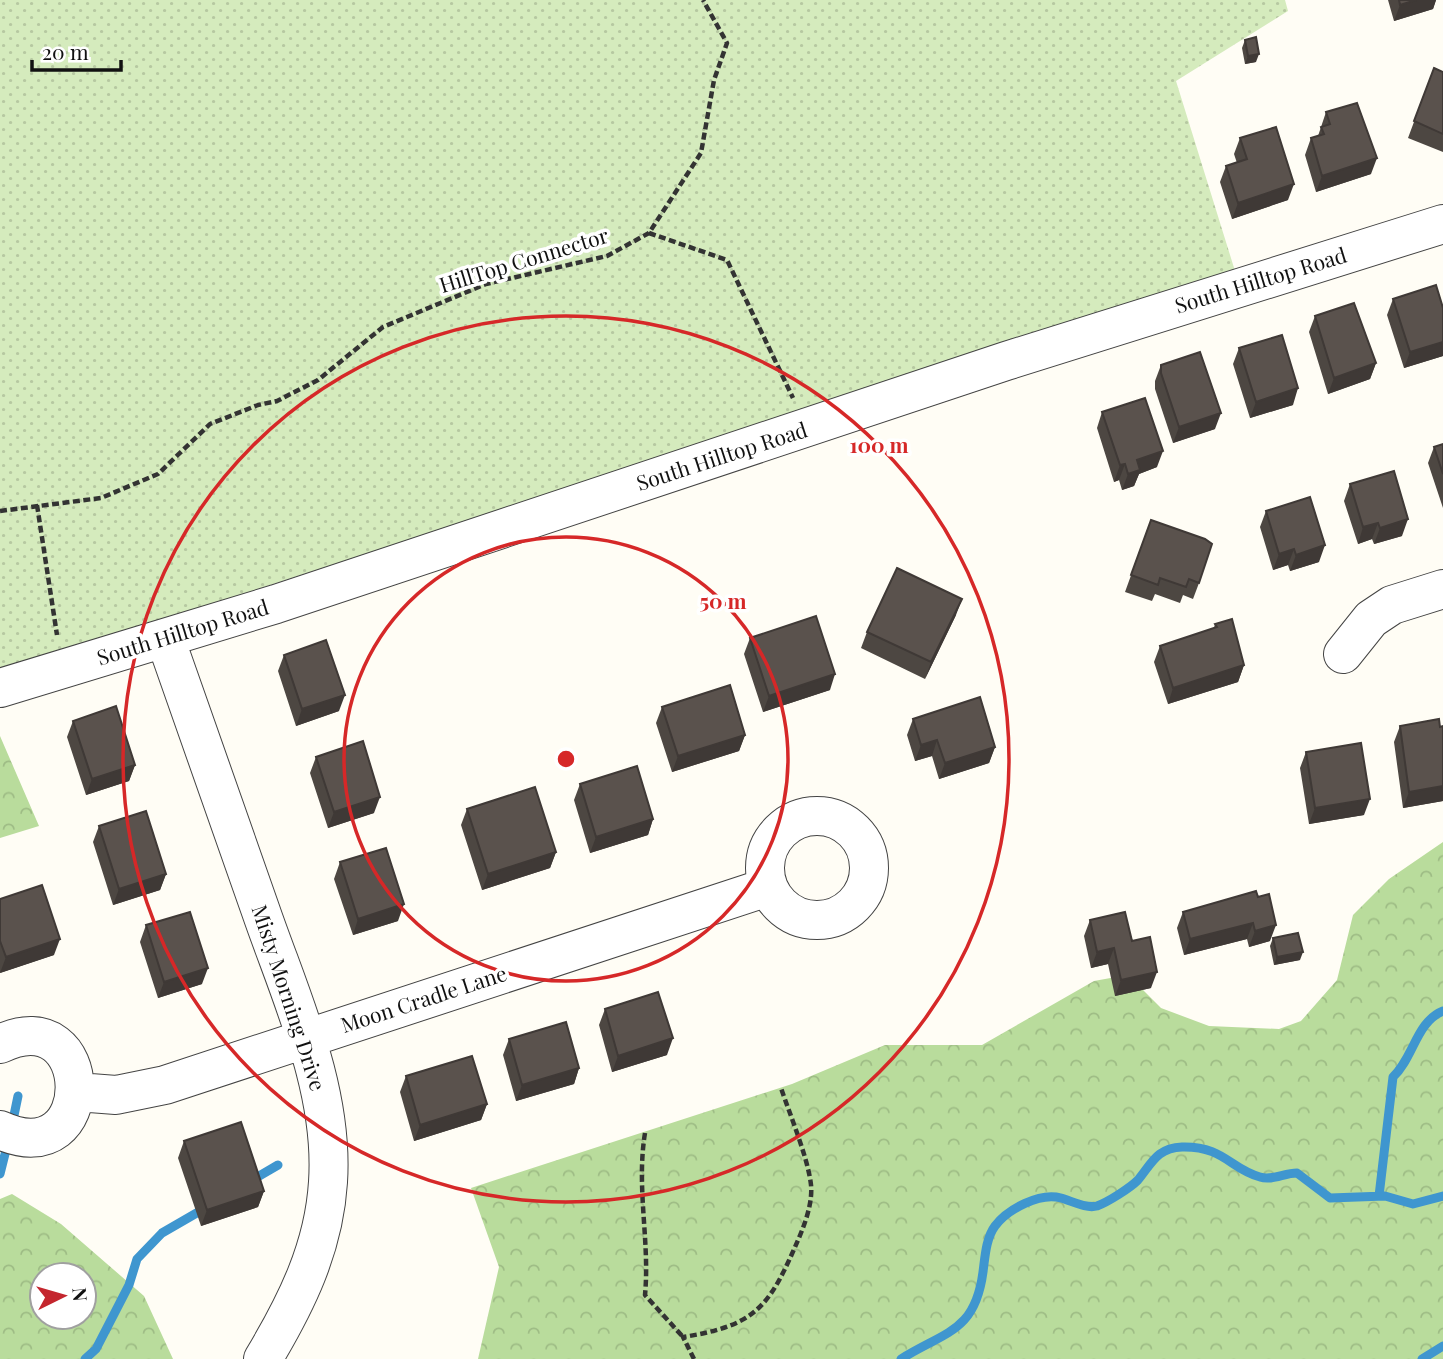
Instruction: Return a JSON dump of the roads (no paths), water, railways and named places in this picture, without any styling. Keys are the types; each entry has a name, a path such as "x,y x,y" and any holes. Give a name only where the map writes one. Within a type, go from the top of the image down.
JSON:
{"street":[{"name":"South Hilltop Road","path":"0,688 165,638 1006,361 1443,224"},
{"path":"1343,654 1371,618 1392,605 1443,589"},
{"name":"Misty Morning Drive","path":"165,638 306,1039 324,1115 328,1181 321,1233 302,1291 262,1359"},
{"name":"Moon Cradle Lane","path":"77,1092 116,1095 165,1085 768,887"},
{"path":"0,1044 29,1036 59,1048 70,1061 76,1076 77,1092 72,1109 63,1123 49,1133 33,1138 16,1137 0,1130"}],"waterway":[{"path":"1379,1196 1393,1077 1427,1023 1443,1011"},
{"path":"12,1125 18,1096"},
{"path":"0,1174 8,1142"},
{"path":"901,1359 945,1335 965,1319 979,1292 990,1236 995,1226 1008,1214 1025,1203 1044,1197 1061,1198 1084,1206 1097,1206 1130,1187 1156,1158 1167,1150 1182,1147 1208,1150 1241,1169 1265,1178 1297,1173 1330,1198 1385,1196 1413,1204 1443,1196"},
{"path":"249,1182 278,1165"},
{"path":"85,1359 96,1349 129,1285 137,1259 162,1233 207,1207"},
{"path":"1422,1359 1443,1346"}]}
